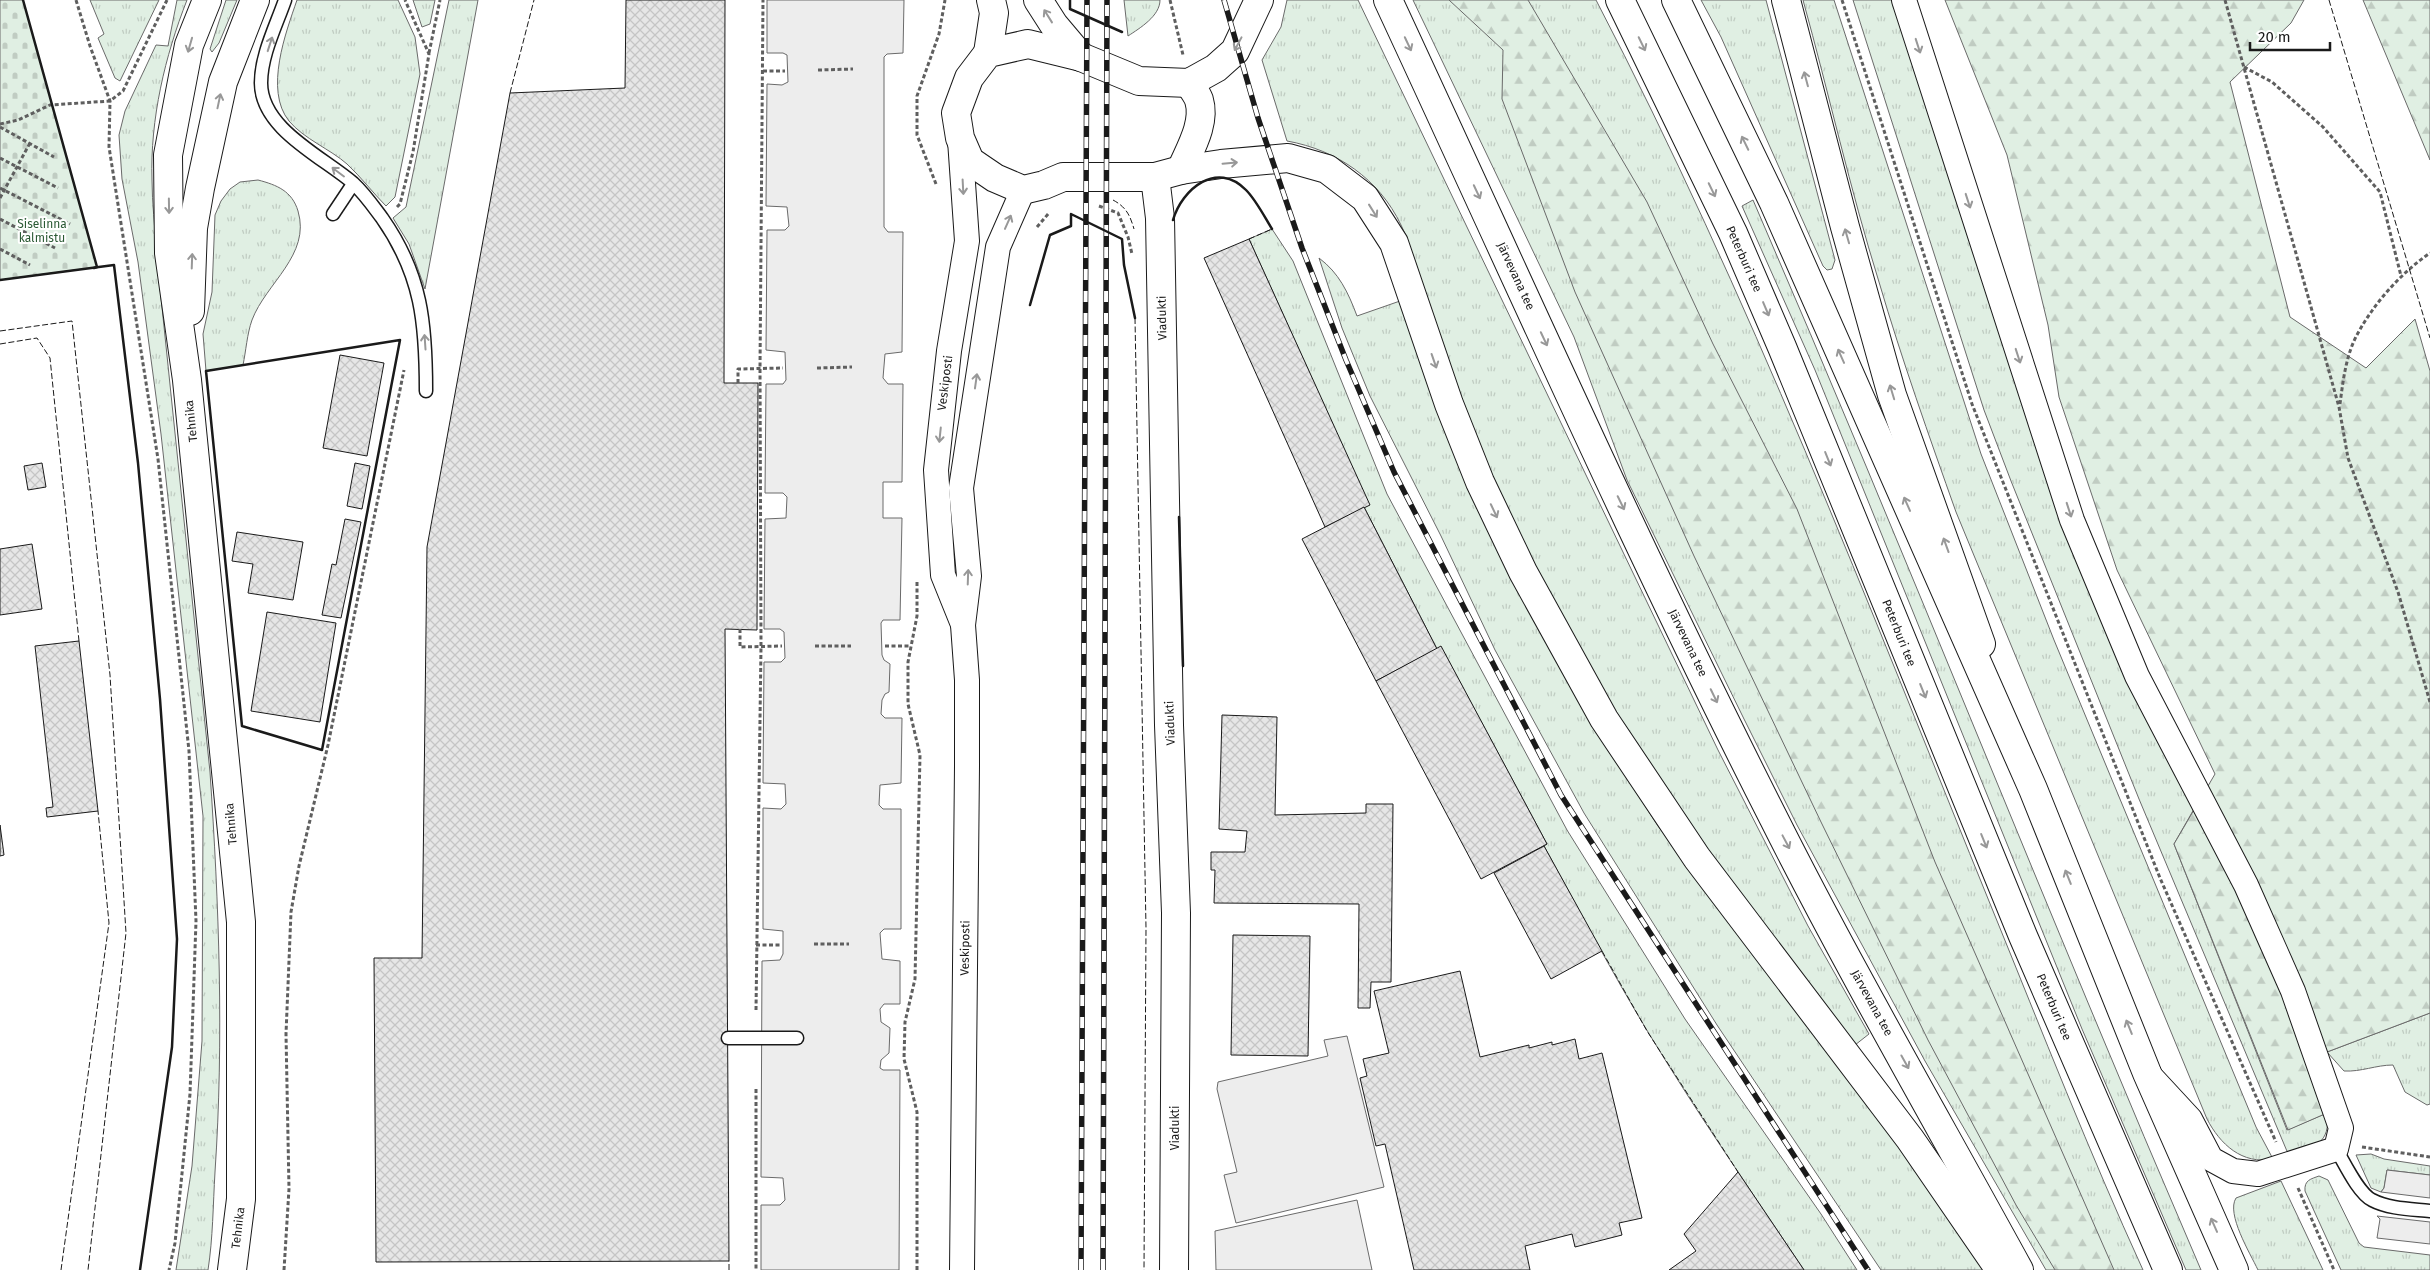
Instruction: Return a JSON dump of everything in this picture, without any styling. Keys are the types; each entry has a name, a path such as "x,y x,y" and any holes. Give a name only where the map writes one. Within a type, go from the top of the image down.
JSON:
{"main road":[{"name":"Tehnika","path":"207,0 189,45 168,155 169,253 187,380 240,922 241,1199 232,1270"},
{"name":"Tehnika","path":"187,380 193,228 200,188 223,82 255,0"},
{"path":"991,0 994,13 988,54 969,78 956,113 960,138 970,161 995,178 1023,190 1044,185 1063,177 1155,177 1182,170 1288,158 1327,169 1365,198 1394,243 1449,404 1480,482 1523,572 1604,719 1697,858 1910,1138 2000,1270"},
{"path":"1038,0 1054,25 1081,58"},
{"path":"988,54 1028,44 1081,58 1139,81 1189,83 1216,68 1235,51 1259,0"},
{"name":"Järvevana tee","path":"1388,0 1599,459 1774,819 1852,967 2019,1270"},
{"name":"Peterburi tee","path":"1620,0 1733,233 1782,347 2023,936 2168,1270"},
{"path":"1676,0 1774,203 2033,789 2147,1072 2234,1270"},
{"path":"1786,0 1845,227 1892,395 2033,789"},
{"path":"1182,170 1196,135 1201,114 1199,100 1189,83"},
{"name":"Viadukti","path":"1155,177 1160,218 1169,716 1176,913 1174,1270"}],"street":[{"path":"1904,0 2072,520 2137,676 2246,885 2293,991 2342,1128 2336,1149 2258,1174 2233,1171 2212,1160 2190,1119 2147,1072"},
{"name":"Veskiposti","path":"960,138 967,241 949,351 936,470 943,575 963,626"},
{"name":"Veskiposti","path":"962,1270 967,737 967,680 963,626 969,576 961,488 998,247 1023,190"}],"lane":[{"path":"285,0 268,48 260,84 268,109 284,131 353,184 382,218 400,247 419,293 426,342 426,391"},
{"path":"333,214 353,184"},
{"path":"728,1038 797,1038"},
{"path":"2336,1149 2370,1200 2387,1206 2430,1211"}],"path":[{"path":"76,0 110,101 109,148 158,459 189,751 196,921 190,1084 175,1243 169,1270"},
{"path":"0,126 50,105 110,101 124,91 167,0"},
{"path":"405,0 429,54"},
{"path":"395,208 400,204 413,152 440,0"},
{"path":"756,1010 761,647 760,368 763,0"},
{"path":"1170,0 1189,83"},
{"path":"1842,0 1972,404 2160,878 2286,1166 2334,1270"},
{"path":"2225,0 2339,407 2348,458 2398,592 2430,702"},
{"path":"2244,67 2272,82 2323,127 2380,192 2401,276"},
{"path":"763,71 784,70"},
{"path":"818,70 853,70"},
{"path":"0,126 54,157"},
{"path":"0,198 2,189 30,144"},
{"path":"0,158 58,188"},
{"path":"2,189 70,224"},
{"path":"1091,206 1099,206 1118,213 1128,237 1134,263"},
{"path":"1031,234 1048,214 1055,211"},
{"path":"0,219 55,248"},
{"path":"0,249 30,265"},
{"path":"2339,407 2345,371 2358,334 2401,276 2430,254"},
{"path":"284,1270 289,1188 286,1034 291,912 299,866 328,745 405,364"},
{"path":"817,368 852,367"},
{"path":"738,383 738,369 783,368"},
{"path":"740,629 740,647 782,646"},
{"path":"815,646 851,646"},
{"path":"885,646 910,646"},
{"path":"908,662 908,704 920,755 916,979 905,1022 904,1059 917,1112 917,1270"},
{"path":"814,944 849,944"},
{"path":"756,945 780,945"},
{"path":"756,1089 756,1270"},
{"path":"2336,1149 2370,1147 2430,1157"}],"green space":[{"name":"Siselinna kalmistu","path":"0,0 23,0 97,267 0,280"},
{"path":"90,0 159,0 120,81 115,78 98,38 104,34"},
{"path":"177,0 187,0 172,43 160,88 152,157 152,189 156,249 210,772 216,872 220,1022 218,1122 213,1221 208,1270 176,1270 192,1166 202,1041 203,816 161,434 138,262 122,179 119,135 125,111 156,45 168,46"},
{"path":"226,0 237,0 219,43 212,52 210,49"},
{"path":"297,0 398,0 415,37 420,74 395,197 386,206 347,164 309,139 295,127 289,121 282,108 278,94 280,61 283,44"},
{"path":"413,0 435,0 430,24 422,27"},
{"path":"449,0 478,0 425,289 409,244 393,218 406,207"},
{"path":"1124,0 1160,0 1157,11 1153,16 1128,36"},
{"path":"1287,0 1358,0 1718,750 1808,926 1869,1034 1855,1045 1766,929 1652,771 1625,730 1553,601 1481,453 1448,366 1406,237 1392,209 1381,194 1355,169 1323,151 1287,141 1262,60 1281,27"},
{"path":"1413,0 1596,0 1652,111 1756,336 1853,565 2085,1136 2143,1270 2046,1270 1925,1061 1797,825 1627,480 1574,337"},
{"path":"1449,0 1528,0 1647,202 1713,344 1797,509 1935,862 2114,1270 2055,1270 2016,1205 1928,1040 1694,556 1575,292 1502,99 1503,50"},
{"path":"1701,0 1766,0 1835,260 1832,269 1827,270 1823,266 1721,37"},
{"path":"1803,0 1834,0 1981,454 2054,640 2256,1127 2273,1159 2251,1159 2233,1151 2218,1137 2207,1119 1956,512 1906,369 1868,247"},
{"path":"1853,0 1893,0 1935,129 2194,809 2174,844 2287,1130 2327,1113 2328,1123 2323,1138 2319,1143 2306,1150 2289,1156 2139,799 2011,481 1984,410"},
{"path":"1945,0 2304,0 2291,23 2230,82 2290,317 2366,368 2415,319 2430,371 2430,1013 2327,1052 2327,1113 2288,1130 2174,844 2215,774 2117,570 2059,397 2048,325 2007,155"},
{"path":"2363,0 2430,0 2430,160"},
{"path":"258,180 283,190 292,198 298,211 300,227 298,241 293,255 259,306 252,320 243,365 206,371 203,334 212,292 215,215 221,201 230,189 240,182"},
{"path":"1753,200 2201,1270 2186,1270 2082,1029 1815,370 1742,206"},
{"path":"1272,229 1293,261 1387,494 1567,830 1685,1019 1821,1214 1857,1270 1804,1270 1724,1152 1648,1032 1608,963 1544,846 1547,844 1441,647 1437,649 1364,507 1369,505 1249,239"},
{"path":"1319,258 1332,270 1342,284 1357,316 1400,301 1515,582 1591,722 1658,826 1893,1133 1984,1270 1881,1270 1717,1025 1584,813 1495,650 1441,536 1370,396 1342,328"},
{"path":"2430,1013 2430,1104 2427,1105 2405,1092 2393,1065 2344,1071 2327,1052"},
{"path":"2371,1154 2384,1159 2430,1166 2430,1175 2387,1170 2384,1188 2381,1192 2371,1188 2356,1155"},
{"path":"2319,1176 2328,1180 2359,1243 2364,1247 2430,1255 2430,1270 2341,1270 2305,1191 2307,1182"},
{"path":"2281,1181 2323,1270 2258,1270 2240,1234 2234,1214 2236,1198"}],"shaded area":[{"path":"767,0 904,0 903,53 887,54 884,57 884,227 888,232 903,232 902,352 885,354 883,378 888,384 903,384 902,482 883,482 883,518 902,518 900,620 883,620 881,623 882,655 884,660 890,664 889,692 885,694 882,700 881,714 885,718 902,718 901,783 880,785 879,805 883,809 901,809 901,929 884,929 880,933 882,959 900,961 900,1004 884,1004 880,1009 881,1022 890,1028 889,1053 881,1060 880,1068 883,1070 900,1070 899,1270 761,1270 761,1205 780,1205 785,1200 783,1178 761,1177 762,961 780,960 783,954 783,931 763,929 763,808 781,809 786,804 785,784 763,783 764,662 781,662 785,658 784,632 780,629 764,629 765,519 786,518 787,497 783,493 765,493 766,384 783,384 786,380 785,352 766,350 767,230 785,230 789,226 787,207 766,206 767,84 782,85 788,82 787,55 783,53 767,53"},
{"path":"1347,1036 1384,1187 1236,1223 1224,1175 1237,1172 1217,1089 1218,1082 1328,1056 1324,1040"},
{"path":"2387,1170 2430,1175 2430,1198 2381,1192 2384,1188"},
{"path":"1357,1200 1372,1270 1216,1270 1215,1231"},
{"path":"2377,1216 2430,1222 2430,1244 2377,1238 2380,1219"}],"building":[{"path":"626,0 725,0 724,383 758,383 757,630 725,629 729,1261 376,1262 374,958 422,958 427,547 510,93 625,88"},
{"path":"1249,239 1370,505 1325,527 1204,258"},
{"path":"340,355 384,363 367,456 323,448"},
{"path":"42,463 46,487 28,490 24,466"},
{"path":"355,463 370,466 362,509 347,506"},
{"path":"1364,507 1437,649 1376,681 1302,539"},
{"path":"345,519 361,522 341,618 322,615 332,564 336,565"},
{"path":"237,532 303,542 293,600 248,593 253,564 232,561"},
{"path":"32,544 42,609 0,615 0,549"},
{"path":"267,612 336,623 320,722 251,711"},
{"path":"79,641 98,811 47,817 46,808 53,807 35,646"},
{"path":"1441,646 1547,844 1481,879 1376,681"},
{"path":"1222,715 1277,717 1275,815 1366,813 1366,804 1393,804 1391,982 1371,982 1370,1008 1358,1008 1359,904 1214,903 1215,870 1211,870 1211,852 1245,852 1247,831 1219,829"},
{"path":"0,825 4,855 0,856"},
{"path":"1544,846 1602,951 1551,979 1494,873"},
{"path":"1233,935 1310,936 1308,1056 1231,1055"},
{"path":"1460,971 1480,1057 1529,1045 1529,1048 1575,1039 1579,1059 1602,1053 1642,1218 1619,1223 1622,1235 1575,1247 1572,1234 1525,1246 1530,1270 1414,1270 1385,1144 1376,1146 1360,1078 1367,1076 1363,1059 1389,1053 1374,991"},
{"path":"1738,1172 1804,1270 1669,1270 1696,1251 1684,1234"}],"railway":[{"path":"1081,1270 1087,0"},
{"path":"1103,1270 1107,0"},
{"path":"1224,0 1258,118 1302,248 1346,360 1394,472 1561,795 1868,1270"}],"fence":[{"path":"510,93 534,0"},
{"path":"2329,0 2430,338"},
{"path":"1113,200 1127,212 1134,229"},
{"path":"1249,239 1272,229"},
{"path":"1135,318 1146,928 1144,1270"},
{"path":"0,331 72,321 110,675 126,933 88,1270"},
{"path":"0,344 37,338 50,358 79,641"},
{"path":"61,1270 109,923 98,811"},
{"path":"1602,951 1647,1031 1738,1172"},
{"path":"729,1261 729,1270"}],"wall":[{"path":"23,0 97,267 94,268"},
{"path":"1070,0 1070,9 1122,32"},
{"path":"1173,220 1184,198 1192,189 1202,182 1213,178 1224,178 1235,181 1250,194 1272,229"},
{"path":"1030,305 1050,235 1071,226 1071,214 1122,239 1124,265 1135,318"},
{"path":"0,280 114,265 138,463 160,699 177,939 172,1047 140,1270"},
{"path":"400,340 322,750 242,726 206,371 400,340"},
{"path":"1179,517 1183,666"}]}
